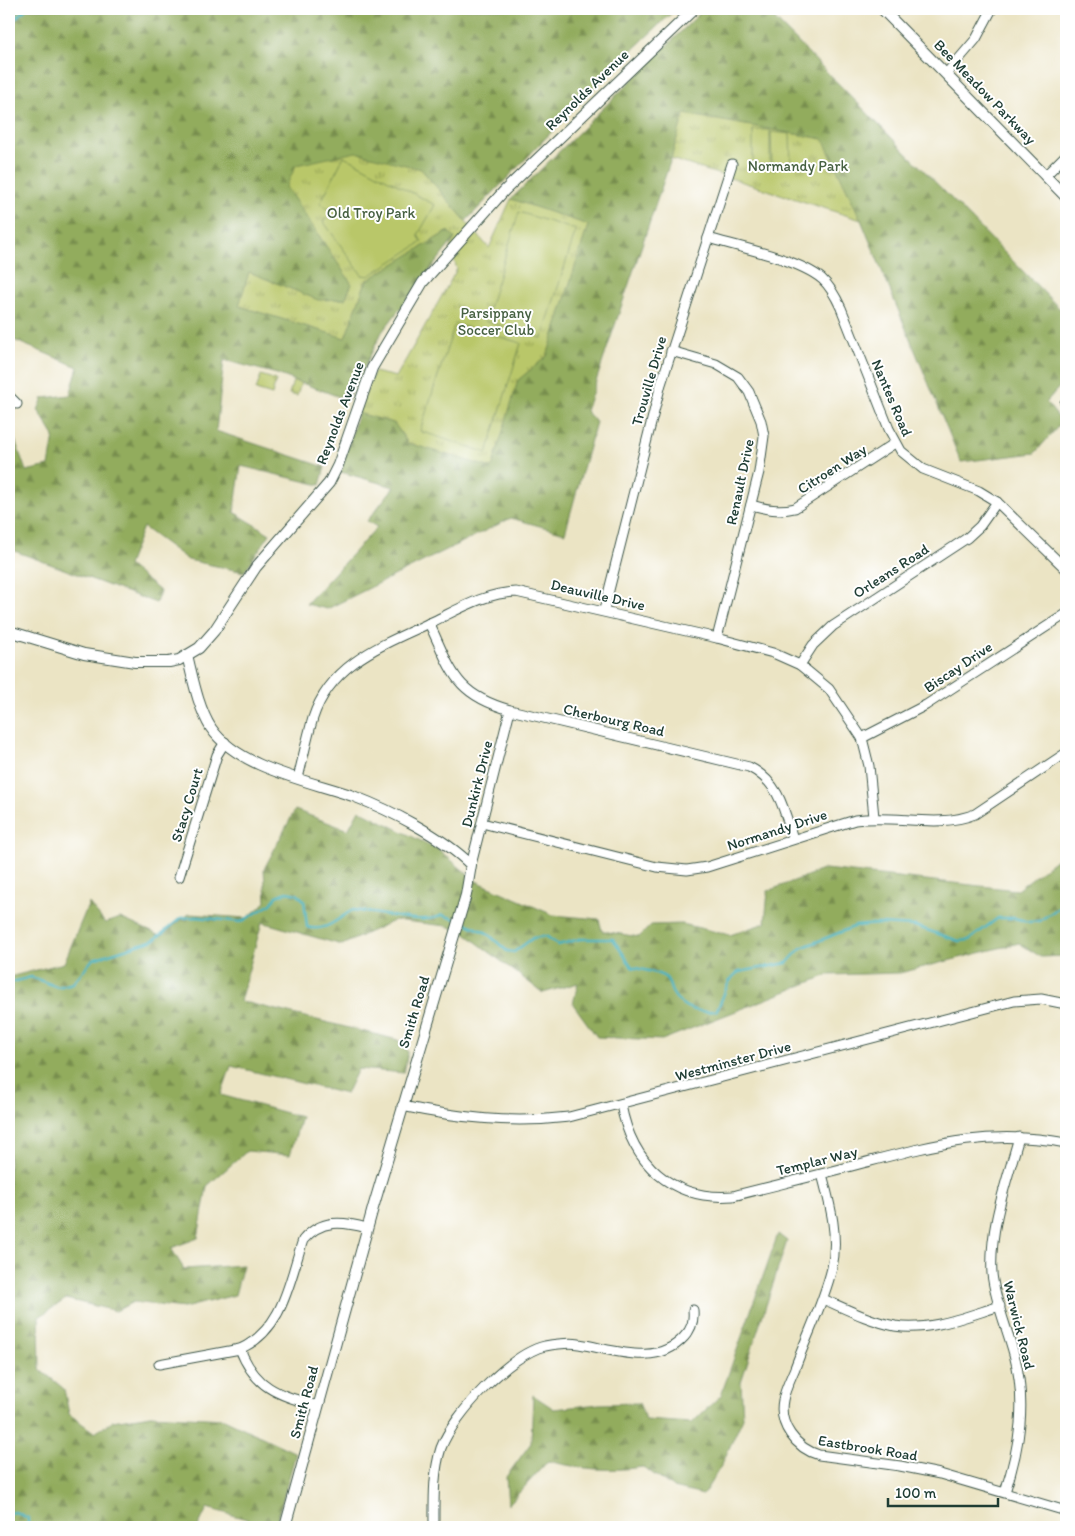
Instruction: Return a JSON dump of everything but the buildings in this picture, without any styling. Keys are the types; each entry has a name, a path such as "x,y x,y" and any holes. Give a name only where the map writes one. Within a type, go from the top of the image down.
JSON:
{"street":[{"name":"Reynolds Avenue","path":"9,630 104,658 166,662 187,656 208,639 256,567 329,483 338,465 360,395 372,368 423,282 504,191 694,9"},
{"name":"Bee Meadow Parkway","path":"882,9 1066,197"},
{"path":"946,74 976,39 992,9"},
{"path":"1045,176 1066,155"},
{"name":"Trouville Drive","path":"604,610 651,421 671,351 732,164"},
{"name":"Nantes Road","path":"708,238 796,265 810,271 828,286 841,308 896,444 910,460 923,469 979,491 998,502 1066,569"},
{"name":"Renault Drive","path":"671,351 721,366 738,377 748,392 761,421 764,444 751,505 717,638"},
{"path":"9,396 17,404"},
{"name":"Citroen Way","path":"751,505 768,510 785,511 795,508 896,444"},
{"name":"Orleans Road","path":"800,665 823,633 967,538 980,526 998,502"},
{"name":"Deauville Drive","path":"298,778 313,718 334,680 366,653 483,598 506,592 529,593 717,638 773,653 800,665 829,689 862,738 869,766 874,817"},
{"name":"Biscay Drive","path":"862,738 926,705 1066,614"},
{"name":"Cherbourg Road","path":"429,623 461,686 478,699 510,710 749,767 766,778 776,789 793,839"},
{"path":"187,656 205,715 212,728 224,742 253,761 373,805 455,849 471,865"},
{"name":"Dunkirk Drive","path":"471,865 510,710"},
{"name":"Stacy Court","path":"179,877 217,755 224,742"},
{"name":"Normandy Drive","path":"482,823 657,867 677,870 707,867 840,823 874,817 945,822 960,820 975,814 1066,753"},
{"name":"Smith Road","path":"285,1527 367,1228 460,912 471,865"},
{"name":"Westminster Drive","path":"402,1106 470,1119 518,1122 569,1117 1014,1001 1041,999 1066,1004"},
{"name":"Templar Way","path":"620,1105 630,1139 646,1164 661,1177 688,1191 713,1197 733,1196 934,1144 965,1139 1018,1137 1066,1143"},
{"name":"Warwick Road","path":"1005,1492 1018,1444 1022,1408 1017,1368 992,1275 992,1245 1018,1137"},
{"name":"Eastbrook Road","path":"822,1174 830,1202 835,1237 832,1267 823,1299 783,1399 785,1423 799,1444 819,1455 900,1466 1005,1492 1066,1511"},
{"path":"159,1364 240,1349 261,1336 282,1309 303,1240 309,1232 319,1226 330,1223 346,1223 367,1228"},
{"path":"823,1299 880,1322 904,1327 929,1326 1000,1306"},
{"path":"434,1527 437,1463 447,1436 465,1410 512,1362 534,1350 556,1344 579,1344 630,1354 660,1352 678,1343 688,1333 693,1324 693,1310"},
{"path":"240,1349 256,1378 270,1390 318,1406"}],"green space":[{"path":"18,9 676,9 613,68 466,221 421,169 286,187 352,284 345,299 318,300 249,272 239,306 345,338 366,281 448,231 455,238 382,332 348,400 277,374 224,360 216,431 325,467 320,485 241,466 234,512 270,534 244,572 188,560 143,527 128,565 160,591 156,603 9,549 9,436 14,437 26,471 49,466 54,436 38,410 43,398 70,395 78,367 9,338 9,18"},
{"path":"704,9 765,9 1066,315 1066,384 1064,382 1046,402 1062,422 1035,453 961,462 861,220 823,139 684,114 671,159 586,411 596,422 565,533 511,518 327,609 306,604 377,527 367,521 394,487 341,472 358,413 394,423 408,443 492,467 518,380 547,356 588,225 511,199"},
{"name":"Normandy Park","path":"684,114 823,139 861,220 671,159"},
{"path":"753,130 770,130 770,165 753,166"},
{"path":"771,132 790,134 791,166 772,165"},
{"name":"Parsippany Soccer Club","path":"356,152 421,169 489,248 511,199 588,225 547,356 518,380 492,468 408,443 394,423 358,413 374,372 396,377 457,269 450,248 455,238 448,231 366,281 345,338 239,306 249,272 318,300 345,299 352,284 286,187 296,165"},
{"name":"Old Troy Park","path":"344,156 435,205 418,235 422,242 369,276 362,275 323,221 335,213 320,204"},
{"path":"519,212 576,230 542,338 485,321"},
{"path":"455,324 521,343 487,453 420,431"},
{"path":"261,375 276,380 272,395 256,390"},
{"path":"293,381 301,383 297,396 289,394"},
{"path":"295,810 348,830 359,810 439,850 476,881 553,915 599,919 602,931 639,937 651,925 682,924 730,935 765,923 768,891 825,869 1017,890 1066,852 1066,956 1041,957 1019,943 900,973 828,975 662,1040 597,1037 573,1004 578,983 543,993 463,932 447,926 395,920 342,945 262,922 240,1001 398,1040 408,1052 404,1073 358,1069 346,1094 231,1066 221,1095 301,1117 290,1155 247,1151 207,1186 198,1238 171,1248 184,1269 243,1265 235,1295 184,1308 133,1302 116,1311 66,1299 39,1317 40,1369 64,1389 69,1414 95,1433 112,1421 151,1415 224,1419 296,1453 275,1527 207,1508 198,1527 9,1527 9,977 64,963 89,903 105,923 120,918 161,936 189,914 247,918 266,902 264,869"},
{"path":"778,1234 787,1241 741,1382 743,1418 721,1466 703,1495 674,1488 643,1467 595,1469 548,1461 508,1505 506,1477 531,1443 533,1395 554,1409 599,1404 639,1403 646,1420 692,1423 721,1395"}],"waterway":[{"path":"9,24 26,9"},
{"path":"9,983 31,977 58,987 73,983 93,959 154,940 181,918 197,917 241,922 271,904 277,896 287,892 297,894 304,900 307,927 320,928 332,924 353,910 412,919 434,918 442,915 455,919"},
{"path":"461,921 487,933 507,951 514,952 533,938 546,936 558,945 580,939 613,939 632,967 663,976 667,979 676,998 685,1006 697,1010 716,1011 728,984 739,972 787,963 801,948 856,926 879,924 915,926 959,941 969,940 998,918 1014,918 1030,922 1039,921 1066,903"},
{"path":"9,1513 15,1512 28,1518 28,1527"}]}
